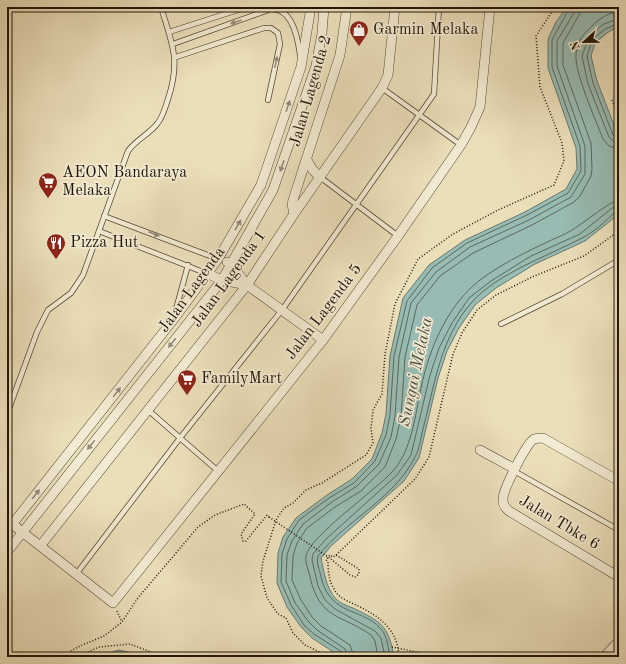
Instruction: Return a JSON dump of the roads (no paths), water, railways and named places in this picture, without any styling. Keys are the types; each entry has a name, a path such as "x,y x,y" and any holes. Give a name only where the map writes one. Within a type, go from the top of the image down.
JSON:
{"street":[{"name":"Jalan Lagenda","path":"8,525 173,320 218,259 261,184 301,67 311,7"},
{"name":"Jalan Lagenda","path":"7,552 222,280 273,190 316,66 322,33 324,7"},
{"name":"Jalan Lagenda 2","path":"294,214 292,204 340,55 347,7"},
{"name":"Jalan Lagenda 1","path":"41,546 247,285 294,214 382,88 388,75 395,7"},
{"name":"Jalan Lagenda 5","path":"77,573 113,603 323,340 461,145 480,107 490,7"},
{"name":"Jalan Lagenda 2","path":"307,160 312,169 320,177"},
{"path":"218,259 231,264 247,285 323,340"},
{"path":"208,274 222,280 247,285"},
{"path":"480,450 515,470 530,443 538,438 544,438 619,481"},
{"name":"Jalan Tbke 6","path":"515,470 503,496 504,507 619,577"},
{"path":"8,525 22,532 77,573"},
{"path":"604,657 619,641"}],"lane":[{"path":"7,414 38,332 48,310 71,293 78,285 128,151 134,142 158,123 164,113 174,77 176,57 161,7"},
{"path":"169,32 246,7"},
{"path":"77,573 180,438 282,310 434,94 439,7"},
{"path":"173,44 271,9 277,9 287,16 295,32 301,67"},
{"path":"176,57 264,28 272,28 278,33 280,44 268,100"},
{"path":"7,74 9,90 7,96"},
{"path":"382,88 461,145"},
{"path":"320,177 398,236"},
{"path":"104,216 218,259"},
{"path":"99,231 208,274"},
{"path":"501,324 562,294 619,260"},
{"path":"173,320 188,265"},
{"path":"148,410 218,471"},
{"path":"515,470 619,530"}],"water":[{"name":"Sungai Melaka","path":"567,7 619,7 619,26 607,33 595,43 591,56 597,81 619,138 619,214 585,241 535,264 496,288 475,305 459,328 447,351 438,378 419,458 404,481 331,546 321,558 326,580 333,595 340,602 370,617 382,625 389,637 394,657 341,657 312,638 301,627 287,607 277,583 278,553 283,537 296,518 352,479 372,459 382,433 386,414 390,356 403,298 429,265 465,240 525,212 566,189 577,169 576,148 548,68 548,39 556,22"},
{"path":"119,650 149,657 94,657"}],"place":[{"name":"Garmin Melaka","path":"359,47"},
{"name":"AEON Bandaraya Melaka","path":"48,199"},
{"name":"Pizza Hut","path":"56,260"},
{"name":"FamilyMart","path":"187,396"}]}
